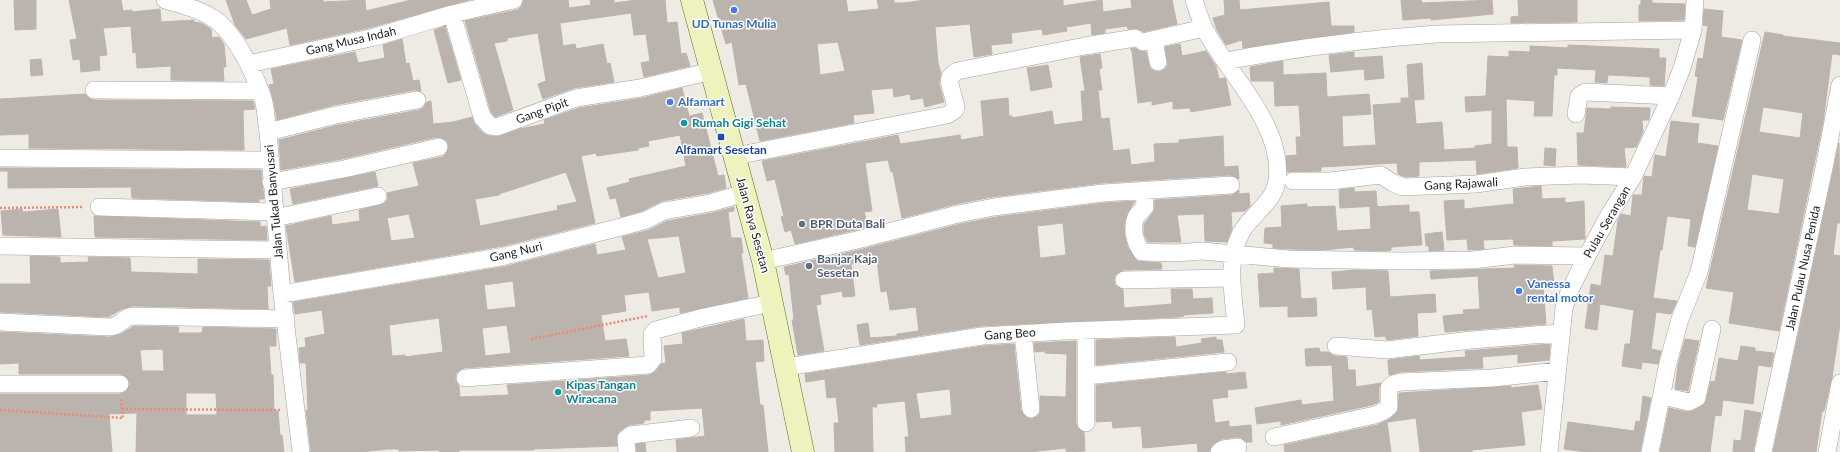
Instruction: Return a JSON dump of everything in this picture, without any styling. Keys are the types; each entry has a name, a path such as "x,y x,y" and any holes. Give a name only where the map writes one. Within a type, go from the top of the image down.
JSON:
{"main road":[{"name":"Jalan Raya Sesetan","path":"692,0 763,261 803,452"}],"street":[{"name":"Jalan Tukad Banyusari","path":"165,0 211,16 221,24 229,32 248,64 263,97 268,132 269,160 282,294 301,452"},
{"name":"Gang Musa Indah","path":"248,64 375,37 452,14 514,0"},
{"path":"1124,280 1231,278 1233,254 1237,242 1245,227 1272,194 1277,181 1275,150 1267,129 1226,61 1204,28 1194,0"},
{"name":"Pulau Serangan","path":"1549,452 1560,333 1564,308 1569,292 1609,215 1633,177 1671,96 1682,68 1693,30 1695,0"},
{"name":"Gang Pipit","path":"452,14 482,117 490,126 497,127 576,98 640,88 712,71"},
{"path":"734,156 947,115 955,110 956,107 949,81 950,77 957,71 1085,46 1144,40 1204,28"},
{"path":"1226,61 1275,52 1406,36 1491,33 1693,30"},
{"path":"1144,40 1158,62"},
{"path":"1650,452 1680,319 1699,272 1752,40"},
{"name":"Jalan Pulau Nusa Penida","path":"1763,452 1824,168 1840,84"},
{"path":"94,90 260,90"},
{"path":"1576,114 1579,96 1585,92 1671,96"},
{"path":"268,132 336,115 418,100"},
{"path":"271,182 344,169 439,147"},
{"path":"0,158 269,160"},
{"name":"Gang Rajawali","path":"1293,181 1330,181 1381,176 1394,184 1403,187 1476,184 1525,178 1581,175 1633,177"},
{"path":"763,261 856,240 958,214 1025,202 1144,190 1231,185"},
{"path":"1144,190 1145,207 1136,216 1134,228 1135,240 1142,252 1176,253 1202,251 1288,259 1402,261 1478,260 1516,255 1587,256"},
{"name":"Gang Nuri","path":"282,294 505,256 621,228 651,218 664,211 710,203 745,193"},
{"path":"99,207 275,215 378,196"},
{"path":"0,246 278,250"},
{"name":"Gang Beo","path":"786,367 982,336 1086,330 1236,325 1231,278"},
{"path":"466,378 648,365 653,359 652,334 656,330 704,317 772,303"},
{"path":"0,322 116,327 126,318 133,316 286,319"},
{"path":"1662,396 1689,402 1696,398 1712,329"},
{"path":"1086,330 1086,423"},
{"path":"1023,333 1031,409"},
{"path":"1336,346 1387,350 1471,340 1560,333"},
{"path":"1086,376 1228,362"},
{"path":"1274,437 1384,412 1389,406 1389,388 1393,384 1401,382 1493,378 1557,372"},
{"path":"1827,452 1840,383"},
{"path":"0,384 120,384"},
{"path":"627,452 626,439 631,435 691,428"},
{"path":"1219,452 1238,447"}],"path":[{"path":"0,208 99,207"},
{"path":"122,409 295,410"},
{"path":"0,410 123,418"}],"building":[{"path":"14,0 36,0 36,29 15,30"},
{"path":"69,0 121,0 123,11 132,10 132,12 160,9 161,22 194,20 194,22 201,23 211,29 212,38 219,37 224,44 226,67 223,67 224,81 171,80 171,66 137,68 136,52 133,53 131,26 103,28 107,55 99,56 100,70 81,72 80,59 73,60 70,40 77,39"},
{"path":"226,0 246,0 252,15 271,9 270,0 323,0 323,2 365,0 366,11 411,0 469,0 373,27 290,45 287,28 246,39 235,25"},
{"path":"524,0 568,0 569,8 591,5 590,0 614,0 614,3 637,0 665,0 667,23 677,22 681,54 686,53 690,66 644,77 641,63 650,61 646,34 634,35 631,13 560,23 563,46 575,44 576,49 603,44 607,64 610,63 614,82 574,88 543,99 538,84 546,81 538,33 507,38 507,41 494,43 513,110 495,117 491,112 465,21 517,10 521,7"},
{"path":"713,0 846,0 848,12 879,9 877,0 894,0 894,3 903,3 926,0 1063,0 1063,6 1102,0 1103,12 1132,8 1131,0 1172,0 1177,24 1143,32 1138,29 1128,29 1127,26 1105,29 1105,33 1092,35 1091,23 1066,27 1067,31 1043,35 1042,29 1011,33 1012,43 991,45 992,54 974,57 970,24 935,27 938,63 941,73 939,83 944,102 925,107 923,98 911,100 910,94 894,97 893,88 871,90 874,113 853,115 854,123 760,141 746,84 739,85 732,42 726,44","holes":["838,42 845,71 820,75 817,44"]},
{"path":"1224,0 1239,0 1240,10 1329,2 1331,26 1354,26 1354,32 1243,48 1242,40 1226,45 1217,30 1213,18 1225,15"},
{"path":"1401,0 1421,0 1422,3 1492,0 1493,14 1431,20 1431,18 1403,20"},
{"path":"1518,0 1577,0 1577,22 1511,23 1511,17 1519,16"},
{"path":"1641,0 1652,0 1652,3 1685,4 1684,20 1639,21 1639,5 1641,5"},
{"path":"1704,9 1723,11 1721,37 1742,40 1723,120 1692,116 1698,77 1695,76 1698,58 1703,59 1708,26 1703,25"},
{"path":"445,26 461,80 448,83 434,30"},
{"path":"1765,32 1783,36 1840,43 1840,55 1832,54 1823,122 1779,331 1729,323 1734,292 1706,288","holes":["1763,107 1803,113 1800,138 1759,132","1752,174 1784,179 1779,214 1747,210"]},
{"path":"402,39 406,64 409,63 413,81 419,80 421,91 415,90 334,105 277,120 269,85 274,84 271,69 355,52 358,63 385,58 383,45"},
{"path":"1180,44 1182,56 1206,51 1216,66 1219,79 1225,78 1226,80 1231,105 1191,112 1190,108 1173,109 1173,101 1152,105 1152,101 1138,103 1132,51 1130,49 1135,48 1146,52 1150,68 1159,72 1165,69 1168,65 1165,47"},
{"path":"1568,45 1659,49 1659,58 1666,58 1664,86 1650,85 1650,77 1608,75 1607,83 1595,82 1596,70 1557,68 1557,75 1554,75 1552,116 1534,116 1535,101 1506,99 1507,147 1517,147 1518,168 1477,174 1476,160 1419,162 1419,176 1405,177 1398,174 1397,163 1321,167 1321,171 1287,172 1286,156 1297,155 1296,137 1301,137 1299,105 1275,106 1274,81 1251,81 1250,67 1283,61 1283,75 1326,73 1327,97 1369,94 1371,114 1342,116 1343,147 1376,145 1373,105 1401,103 1401,98 1409,98 1407,65 1422,63 1424,99 1414,100 1416,124 1442,122 1444,150 1475,148 1475,146 1492,144 1492,110 1466,112 1465,97 1486,96 1488,56 1509,57 1509,51 1530,52 1530,46 1568,48"},
{"path":"1354,52 1354,58 1382,56 1384,78 1365,80 1364,69 1331,72 1329,55"},
{"path":"1100,54 1102,68 1099,69 1102,90 1098,90 1101,119 1109,118 1113,151 1129,149 1131,165 1155,162 1154,144 1179,143 1179,140 1223,136 1224,167 1238,166 1239,179 1230,175 1102,183 992,197 956,204 902,218 893,172 891,172 888,160 865,163 872,211 864,212 868,227 795,244 791,230 785,232 781,217 784,216 775,179 767,181 762,161 898,135 900,144 960,135 961,140 984,136 981,101 1008,98 1009,116 1012,116 1012,118 1052,111 1054,125 1083,121 1081,91 1085,91 1080,57"},
{"path":"41,59 43,75 31,76 30,60"},
{"path":"1048,65 1052,87 1031,91 1027,68"},
{"path":"682,88 689,116 702,113 718,176 724,175 726,188 708,193 662,201 642,211 621,217 616,198 610,199 607,188 630,182 629,179 686,166 680,135 648,141 649,146 638,148 638,150 597,156 596,153 581,156 595,223 503,246 295,282 286,226 331,216 332,225 360,221 359,210 384,204 388,199 387,193 419,186 413,163 442,157 446,154 449,145 446,140 437,137 342,159 281,170 279,140 338,125 419,110 424,107 427,102 431,101 433,124 453,122 472,117 474,123 483,133 489,136 500,136 519,129 545,124 544,120 579,108 642,98","holes":["566,172 577,202 557,206 558,210 480,226 475,199 499,195","409,214 415,238 391,241 387,218"]},
{"path":"85,94 94,100 253,101 255,109 243,110 244,150 29,148 29,134 0,135 0,99"},
{"path":"1611,107 1650,108 1649,120 1642,120 1643,132 1636,147 1624,148 1626,167 1578,165 1577,133 1584,133 1587,108 1611,109"},
{"path":"1671,121 1699,124 1697,143 1718,146 1695,247 1688,246 1691,219 1667,216 1653,298 1677,301 1671,314 1656,312 1651,349 1661,351 1658,364 1642,362 1641,369 1622,366 1625,344 1630,344 1634,310 1600,304 1597,330 1585,328 1591,284 1601,286 1605,255 1613,256 1618,220 1621,214 1631,216 1633,195 1642,195 1644,176 1652,177 1655,155 1666,157"},
{"path":"1839,143 1840,223 1837,223 1833,255 1840,256 1840,324 1832,377 1824,411 1822,411 1816,452 1773,452"},
{"path":"1545,148 1556,149 1555,166 1544,165"},
{"path":"0,168 261,170 264,199 259,199 259,202 132,198 131,187 8,188 8,171 0,171"},
{"path":"375,172 378,186 293,204 290,189"},
{"path":"1541,186 1542,199 1565,198 1565,203 1584,201 1585,239 1552,241 1552,246 1514,245 1513,239 1483,240 1484,249 1468,250 1467,239 1447,240 1444,201 1464,200 1464,209 1514,204 1513,189"},
{"path":"1354,188 1354,192 1376,191 1377,206 1340,208 1339,190"},
{"path":"1239,190 1239,194 1249,193 1250,206 1245,211 1231,212 1232,229 1227,242 1205,241 1204,214 1177,215 1181,242 1148,242 1144,234 1144,224 1154,211 1155,200 1232,195"},
{"path":"1135,201 1127,214 1124,225 1128,248 1137,261 1161,263 1162,269 1124,270 1115,275 1115,285 1123,290 1124,308 1172,304 1171,289 1192,289 1193,299 1212,298 1213,313 1183,315 1184,316 1179,317 981,326 860,345 857,325 868,323 870,338 897,336 897,334 919,331 916,307 890,310 887,291 881,292 877,260 851,264 855,296 843,297 842,291 820,295 821,304 816,305 824,351 798,355 792,320 794,320 789,274 786,275 784,267 859,250 960,224 996,217 1104,203","holes":["1063,223 1066,255 1040,258 1037,226"]},
{"path":"1307,204 1307,207 1335,206 1337,231 1371,229 1370,207 1409,205 1409,212 1419,212 1422,245 1391,247 1391,250 1386,251 1354,250 1354,247 1323,250 1273,248 1273,244 1264,243 1265,228 1282,227 1281,206"},
{"path":"734,207 734,211 728,212 731,238 741,238 743,253 741,253 748,298 680,313 680,307 652,311 649,292 624,295 626,311 601,315 605,341 626,339 629,356 464,368 456,373 455,379 459,386 460,397 509,395 507,385 649,375 655,372 661,364 666,363 664,346 683,344 682,333 744,319 746,341 763,340 764,361 755,362 760,405 763,405 768,452 677,452 676,440 705,436 702,408 650,411 650,420 644,420 644,423 629,425 620,431 617,435 617,446 534,450 459,450 459,452 439,452 440,450 399,451 399,449 388,449 361,452 311,452 306,410 308,410 306,363 300,363 299,348 306,347 305,338 325,334 322,310 295,314 293,302 507,266 595,244 597,255 626,250 622,237 649,230 667,221 712,213","holes":["679,236 686,273 658,278 647,239","513,281 516,307 487,310 484,285","439,318 443,352 405,357 405,355 392,356 389,325","507,325 511,353 485,356 482,328"]},
{"path":"22,209 23,212 58,209 61,237 3,235 1,211"},
{"path":"94,216 260,222 260,227 266,226 267,240 95,237"},
{"path":"1442,232 1444,250 1429,251 1429,246 1426,246 1425,234"},
{"path":"30,256 60,257 60,263 89,262 88,257 130,258 131,272 198,274 198,259 269,260 271,286 267,286 268,309 133,306 122,309 108,317 0,312 0,284 31,284"},
{"path":"1514,265 1552,266 1554,285 1543,285 1546,324 1445,332 1443,316 1464,314 1463,310 1480,309 1478,276 1431,279 1430,271 1515,268"},
{"path":"1274,268 1299,269 1301,299 1316,298 1317,316 1288,317 1288,306 1260,307 1258,274 1274,273"},
{"path":"1356,270 1388,271 1390,297 1435,294 1436,312 1417,313 1418,336 1387,340 1385,336 1375,337 1372,309 1367,310 1366,287 1333,289 1332,272"},
{"path":"134,326 179,327 178,333 202,333 203,327 276,329 276,346 269,346 271,375 273,375 274,411 278,411 280,435 282,435 284,452 136,452 137,413 109,414 112,452 0,452 0,394 120,394 125,392 130,384 128,379 120,374 19,374 19,363 0,364 0,332 109,337 121,334","holes":["163,349 164,371 142,371 140,350","186,393 216,393 217,415 186,415"]},
{"path":"1175,337 1176,347 1202,343 1201,339 1216,337 1216,340 1222,340 1224,352 1096,365 1096,340"},
{"path":"1685,339 1699,341 1688,391 1675,389 1678,365"},
{"path":"1076,341 1076,423 1078,428 1084,432 1085,451 1066,452 1066,448 1029,452 906,452 905,437 909,437 905,401 876,404 877,407 872,407 873,452 835,452 834,423 839,423 836,397 827,398 825,379 806,382 805,374 983,346 1014,344 1021,410 1027,418 1032,419 1037,417 1040,413 1040,396 1066,397 1067,354 1045,353 1045,351 1035,352 1034,343","holes":["950,389 952,415 920,419 916,393"]},
{"path":"1550,344 1549,360 1518,363 1518,354 1482,357 1483,368 1400,372 1389,375 1388,360 1419,356 1420,360 1466,357 1465,351"},
{"path":"1741,346 1755,348 1755,351 1774,353 1771,367 1758,365 1753,404 1723,400 1721,416 1715,415 1710,452 1660,452 1669,408 1687,412 1693,411 1705,404 1711,381 1715,382 1719,358 1738,361"},
{"path":"1319,348 1320,352 1328,352 1335,356 1347,357 1348,370 1355,370 1356,387 1381,383 1379,388 1379,402 1372,405 1281,425 1281,421 1257,424 1255,408 1301,400 1302,405 1334,401 1332,365 1306,366 1305,349"},
{"path":"1226,372 1227,374 1245,372 1247,388 1227,390 1228,397 1212,399 1215,423 1229,421 1229,427 1251,425 1252,442 1246,442 1242,438 1237,437 1222,439 1213,444 1209,452 1198,452 1197,443 1143,448 1141,426 1113,428 1112,421 1096,422 1096,385"},
{"path":"1538,385 1542,409 1521,412 1525,445 1472,450 1472,452 1420,452 1416,418 1387,422 1391,452 1285,452 1284,445 1377,425 1388,420 1398,411 1399,393 1511,386 1511,388"},
{"path":"1643,396 1651,398 1640,452 1586,452 1564,449 1568,422 1634,431 1636,421 1640,422"},
{"path":"1745,410 1761,413 1753,452 1733,452 1734,440 1741,441"},
{"path":"645,443 646,452 637,452 636,444"}],"place":[{"name":"UD Tunas Mulia","path":"734,10"},
{"name":"Alfamart","path":"670,102"},
{"name":"Rumah Gigi Sehat","path":"684,123"},
{"name":"Alfamart Sesetan","path":"721,137"},
{"name":"BPR Duta Bali","path":"802,224"},
{"name":"Banjar Kaja Sesetan","path":"809,266"},
{"name":"Vanessa rental motor","path":"1519,291"},
{"name":"Kipas Tangan Wiracana","path":"558,392"}]}
